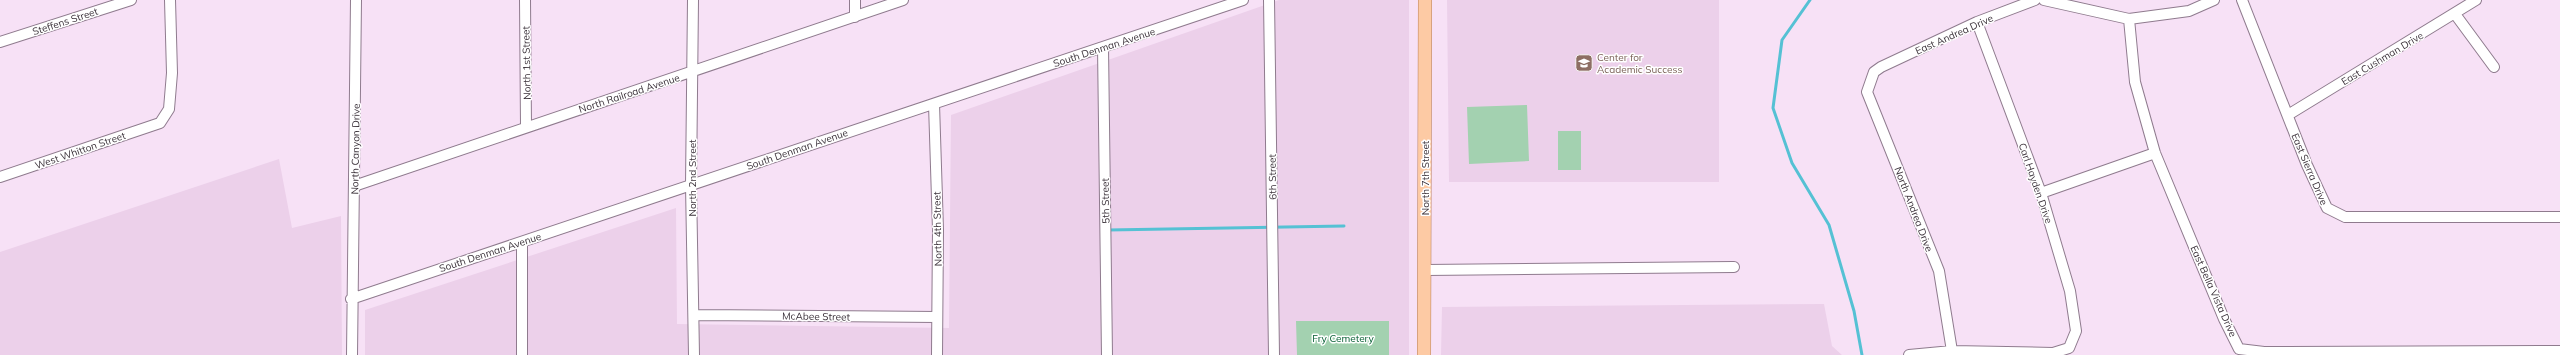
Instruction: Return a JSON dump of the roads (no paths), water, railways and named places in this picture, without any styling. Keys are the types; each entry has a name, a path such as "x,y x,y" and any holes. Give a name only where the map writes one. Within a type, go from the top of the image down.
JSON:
{"main road":[{"name":"North 7th Street","path":"1424,355 1425,0"}],"street":[{"name":"Steffens Street","path":"0,42 131,0"},
{"name":"West Whitton Street","path":"0,177 160,123 169,108 172,73 170,0"},
{"name":"North Canyon Drive","path":"352,355 351,299 356,0"},
{"name":"North 1st Street","path":"525,0 526,126"},
{"name":"North 2nd Street","path":"693,0 694,72 691,185 694,355"},
{"path":"855,0 855,17"},
{"name":"North Railroad Avenue","path":"354,186 526,126 694,72 903,0"},
{"name":"South Denman Avenue","path":"351,299 1243,0"},
{"name":"6th Street","path":"1269,0 1274,355"},
{"name":"East Andrea Drive","path":"1874,72 1881,67 1977,22 2035,0"},
{"path":"2044,0 2129,18 2189,10 2214,0"},
{"name":"East Sierra Drive","path":"2242,0 2307,165 2327,208 2345,217 2560,217"},
{"name":"East Cushman Drive","path":"2288,115 2476,0"},
{"path":"2455,14 2494,67"},
{"name":"East Bella Vista Drive","path":"2129,18 2135,82 2155,153 2224,319 2239,349 2264,352 2560,351"},
{"name":"Carl Hayden Drive","path":"1952,351 2053,353 2069,348 2076,331 2070,291 2041,193 1977,22"},
{"name":"5th Street","path":"1103,47 1107,355"},
{"name":"North Andrea Drive","path":"1874,72 1867,92 1939,271 1952,351"},
{"name":"North 4th Street","path":"934,104 938,355"},
{"path":"2041,193 2155,153"},
{"path":"522,242 522,355"},
{"path":"1425,270 1734,267"},
{"name":"McAbee Street","path":"694,315 937,317"},
{"path":"1909,355 1952,351"}],"waterway":[{"path":"1810,0 1782,40 1773,108 1792,163 1829,225 1854,311 1862,355"},
{"path":"1108,230 1344,226"}],"place":[{"name":"Center for Academic Success","path":"1584,63"}],"park label":[{"name":"Fry Cemetery","path":"1343,338"}]}
